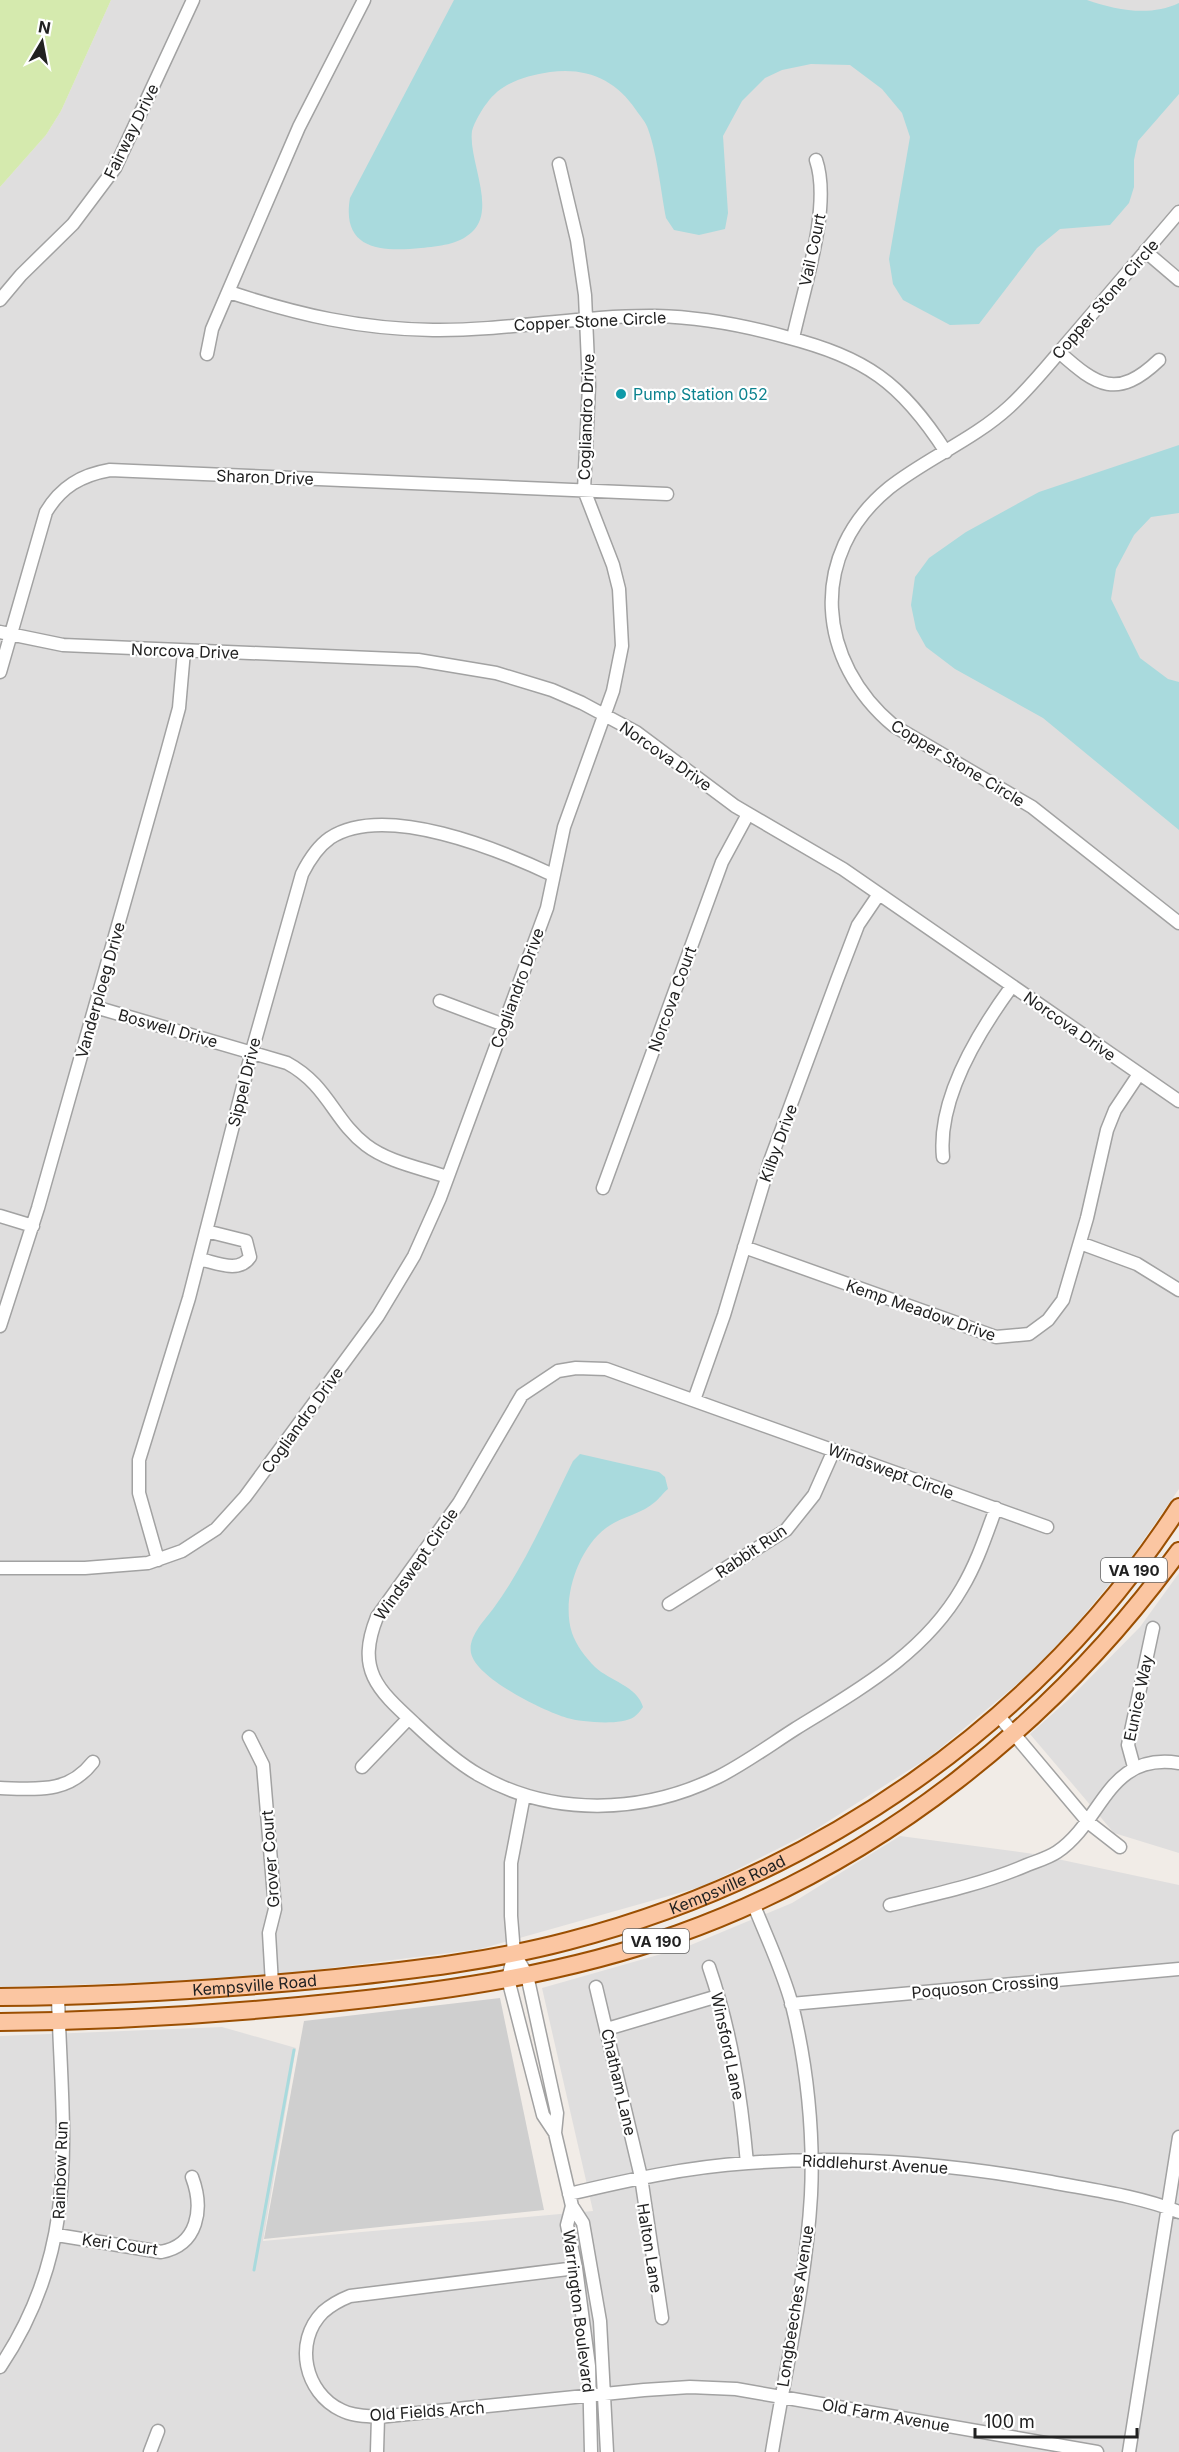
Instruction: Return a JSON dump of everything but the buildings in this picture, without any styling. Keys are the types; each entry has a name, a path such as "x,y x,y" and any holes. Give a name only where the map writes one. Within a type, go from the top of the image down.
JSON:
{"main road":[{"name":"Kempsville Road","path":"0,1997 163,1993 411,1970 514,1953 643,1920 718,1892 790,1857 890,1797 955,1750 1044,1672 1098,1614 1179,1507"},
{"name":"Kempsville Road","path":"0,2022 187,2016 305,2006 444,1990 527,1976 640,1946 753,1903 806,1877 884,1832 942,1792 1013,1734 1048,1703 1103,1646 1179,1551"}],"street":[{"name":"Fairway Drive","path":"0,300 21,275 74,224 115,168 193,0"},
{"path":"207,354 212,329 299,127 364,0"},
{"name":"Vail Court","path":"793,338 820,212 821,185 816,160"},
{"name":"Cogliandro Drive","path":"0,1568 122,1567 158,1560 198,1542 226,1520 396,1288 426,1231 547,908 564,827 605,714 622,646 622,619 613,566 584,490 589,386 586,319 577,240 559,164"},
{"name":"Copper Stone Circle","path":"1179,212 1009,407 946,452 891,487 866,510 844,547 836,570 831,606 838,647 848,674 863,697 894,726 1032,807 1087,848 1179,923"},
{"path":"1145,251 1179,280"},
{"name":"Copper Stone Circle","path":"229,292 310,317 392,329 436,330 586,319 683,317 739,325 793,338 841,354 863,365 896,388 919,412 946,452"},
{"path":"1059,352 1085,376 1106,386 1138,377 1159,360"},
{"name":"Sharon Drive","path":"0,672 5,633 46,512 61,492 73,482 92,473 110,471 667,494"},
{"name":"Norcova Drive","path":"5,633 63,645 418,660 454,664 520,680 605,714 663,750 748,814 814,851 879,894 1179,1101"},
{"name":"Vanderploeg Drive","path":"0,1326 33,1226 170,741 178,708 184,651"},
{"name":"Norcova Court","path":"603,1188 722,862 748,814"},
{"name":"Sippel Drive","path":"158,1560 139,1493 139,1460 199,1259 252,1051 302,874 310,859 330,838 359,827 383,826 427,830 472,841 553,875"},
{"name":"Kilby Drive","path":"694,1400 724,1315 770,1161 849,947 862,917 879,894"},
{"path":"943,1157 941,1139 946,1111 981,1032 1012,986"},
{"path":"440,1001 504,1024"},
{"name":"Boswell Drive","path":"95,1007 287,1062 315,1081 367,1146 384,1155 447,1177"},
{"name":"Kemp Meadow Drive","path":"744,1247 960,1325 1006,1338 1029,1334 1042,1326 1055,1313 1063,1300 1080,1243 1107,1130 1115,1110 1139,1074"},
{"path":"0,1216 33,1226"},
{"path":"199,1259 238,1267 250,1257 246,1241 206,1230"},
{"path":"1080,1243 1137,1264 1179,1290"},
{"name":"Windswept Circle","path":"996,1508 963,1586 930,1633 899,1662 718,1777 659,1800 622,1806 569,1804 524,1795 478,1775 433,1742 379,1690 368,1660 369,1638 377,1617 459,1503 522,1395 558,1371 606,1369 996,1508 1047,1527"},
{"name":"Rabbit Run","path":"669,1604 786,1530 814,1495 834,1450"},
{"name":"Eunice Way","path":"1134,1767 1128,1745 1153,1628"},
{"path":"998,1714 1088,1822 1120,1847"},
{"path":"362,1767 408,1719"},
{"name":"Grover Court","path":"249,1737 263,1765 275,1909 269,1933 272,1984"},
{"path":"0,1788 59,1788 85,1773 93,1762"},
{"path":"890,1905 1002,1876 1056,1853 1088,1822 1105,1795 1120,1778 1134,1767 1151,1762 1179,1764"},
{"path":"514,1953 510,1916 510,1863 524,1795"},
{"name":"Longbeeches Avenue","path":"753,1903 791,2004 808,2107 811,2159 811,2195 804,2262 772,2452"},
{"name":"Warrington Boulevard","path":"514,1953 527,1976 557,2113 555,2133 571,2200 583,2223 600,2321 607,2452"},
{"name":"Warrington Boulevard","path":"514,1953 508,1979 543,2115 555,2133"},
{"name":"Winsford Lane","path":"709,1967 738,2076 747,2163"},
{"name":"Poquoson Crossing","path":"791,2004 1179,1969"},
{"name":"Chatham Lane","path":"596,1988 641,2177"},
{"path":"607,2029 718,1996"},
{"name":"Rainbow Run","path":"0,2367 26,2325 39,2294 57,2235 63,2170 58,1997"},
{"path":"1129,2452 1174,2210 1179,2137"},
{"name":"Riddlehurst Avenue","path":"571,2200 641,2177 747,2163 811,2159 966,2169 1099,2191 1174,2210"},
{"name":"Keri Court","path":"57,2235 152,2251 171,2250 186,2242 195,2227 198,2203 192,2177"},
{"name":"Halton Lane","path":"641,2177 662,2318"},
{"name":"Warrington Boulevard","path":"571,2200 567,2225 576,2268 589,2366 591,2452"},
{"name":"Old Fields Arch","path":"576,2268 350,2296 335,2303 322,2313 307,2342 309,2375 317,2390 343,2411 378,2417 690,2387 736,2389 781,2396"},
{"name":"Old Farm Avenue","path":"781,2396 881,2416 1097,2452"},
{"path":"377,2452 378,2417"},
{"path":"150,2452 158,2431"}],"shaded area":[{"path":"111,0 1179,0 1179,1489 1128,1562 1073,1628 1029,1674 931,1756 813,1831 704,1886 480,1949 298,1972 192,1981 0,1987 0,187 46,135 61,111"},
{"path":"1179,1573 1179,1853 1114,1833 1030,1734 1068,1700 1140,1627"},
{"path":"900,1836 1034,1854 1179,1885 1179,2452 0,2452 0,2036 222,2027 296,2048 263,2241 593,2211 542,1988 686,1947 792,1903"},
{"path":"500,1998 544,2210 264,2239 304,2021"}],"green space":[{"path":"0,0 111,0 61,111 46,135 0,187"}],"water":[{"path":"454,0 1087,0 1110,7 1145,11 1179,3 1179,94 1138,141 1134,160 1134,187 1129,203 1110,225 1060,229 1037,248 979,324 950,325 903,300 893,284 889,259 910,137 902,113 882,89 850,65 811,64 782,70 765,78 742,101 723,136 728,213 725,229 699,235 674,230 666,218 654,149 643,119 610,83 588,74 563,71 532,76 507,85 493,96 478,116 472,131 472,143 480,184 482,211 479,222 472,232 454,242 441,245 406,249 379,248 358,238 352,228 349,215 350,198"},
{"path":"1179,445 1179,513 1151,517 1134,535 1116,569 1111,599 1140,658 1168,679 1179,682 1179,830 1043,718 955,669 926,647 916,629 911,605 915,577 929,558 966,532 1039,492"},
{"path":"580,1454 659,1472 665,1477 668,1489 650,1506 612,1524 596,1537 580,1561 571,1590 569,1620 579,1647 595,1667 635,1694 643,1707 634,1717 620,1722 591,1722 567,1718 527,1701 485,1673 471,1653 474,1635 516,1574 573,1461"}],"waterway":[{"path":"254,2270 294,2050"}],"place":[{"name":"Pump Station 052","path":"621,394"}]}
